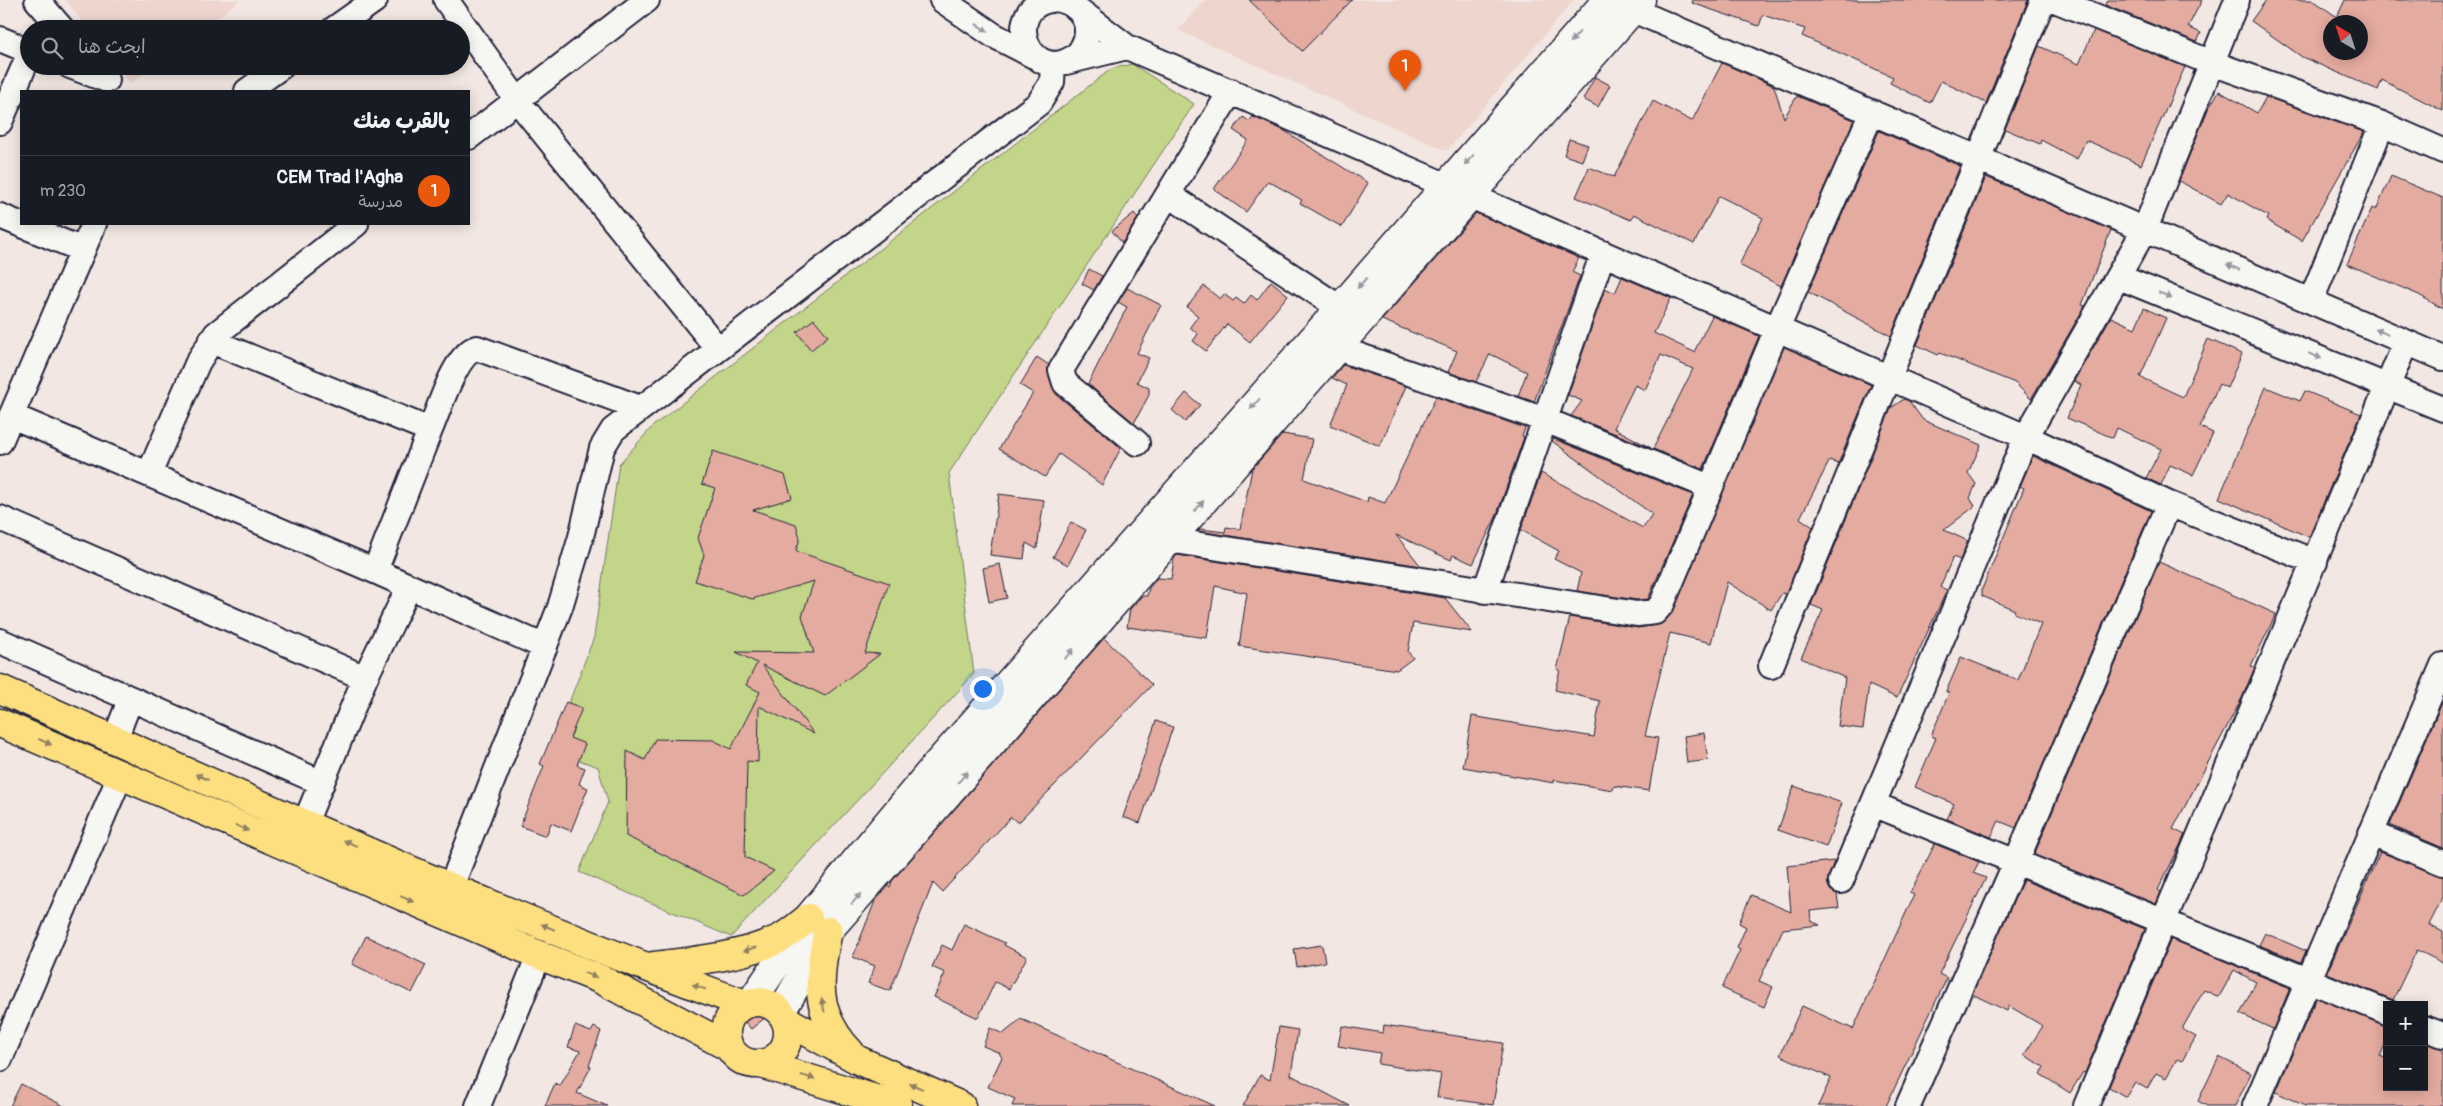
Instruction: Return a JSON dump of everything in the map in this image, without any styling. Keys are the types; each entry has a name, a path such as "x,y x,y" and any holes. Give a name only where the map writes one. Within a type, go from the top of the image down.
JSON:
{"main road":[{"path":"0,689 451,887 644,968 748,1003 762,1002 772,1005 783,1016 858,1060 961,1106"},
{"path":"0,723 539,956 600,979 729,1047 742,1060 761,1064 898,1106"},
{"path":"372,884 383,857"},
{"path":"644,968 727,955 762,946 818,925 822,959 821,1001 830,1026 840,1041 858,1060"},
{"path":"729,1047 726,1037 730,1017 748,1003"},
{"path":"761,1064 778,1056 788,1040 783,1016"}],"street":[{"path":"37,0 54,20"},
{"path":"347,20 375,0"},
{"path":"446,0 460,20"},
{"path":"470,136 647,0"},
{"path":"942,0 993,35 1051,60 1127,46"},
{"path":"748,1003 1169,540 1338,348 1607,0"},
{"path":"1771,666 2043,0"},
{"path":"2055,0 2212,63 2382,124 2443,151"},
{"path":"1841,882 2026,437 2145,230 2237,0"},
{"path":"1051,60 1025,42 1024,25 1028,15 1035,6 1064,2 1127,46 2026,437 2169,504 2315,562"},
{"path":"1051,60 1082,50 1086,41 1086,25 1064,2"},
{"path":"783,1016 818,925 935,766 1340,308 1458,191 1637,5 1977,158 2443,358"},
{"path":"470,34 517,100 718,349"},
{"path":"0,39 20,47"},
{"path":"451,887 544,647 581,537 602,448 612,430 1040,103 1052,82 1051,60"},
{"path":"0,122 20,75"},
{"path":"248,90 269,75"},
{"path":"1137,443 1065,382 1062,370 1231,91"},
{"path":"1169,540 1637,614 1655,612 1662,604 1776,329 1872,112"},
{"path":"2311,301 2382,124"},
{"path":"1169,195 1340,308"},
{"path":"0,216 20,224"},
{"path":"22,225 83,250"},
{"path":"0,442 10,405 94,225"},
{"path":"148,474 198,362 211,340 228,322 355,225"},
{"path":"1485,591 1603,253"},
{"path":"2119,277 2443,409"},
{"path":"211,340 430,430"},
{"path":"2086,1106 2406,342"},
{"path":"375,571 430,430 460,362 467,352 477,348 640,408"},
{"path":"1338,348 1545,420 1710,488"},
{"path":"10,405 148,474 375,571 544,647"},
{"path":"1908,1106 2016,862 2169,504"},
{"path":"0,518 366,678"},
{"path":"305,823 366,678 409,587"},
{"path":"0,642 322,783"},
{"path":"2254,1106 2310,981 2371,833 2435,707 2443,665"},
{"path":"114,739 130,700"},
{"path":"0,1057 120,776"},
{"path":"1873,804 2383,1010"},
{"path":"2371,833 2443,863"},
{"path":"478,1106 539,956"},
{"path":"2428,1029 2443,1035"}],"shaded area":[{"path":"66,0 240,0 214,20 81,20"},
{"path":"1206,0 1574,0 1447,151 1178,30"},
{"path":"124,75 142,75 131,84"}],"green space":[{"path":"1132,64 1194,104 949,473 974,674 731,937 579,872 608,802 598,767 551,750 594,637 619,464 653,426 1111,69"}],"building":[{"path":"1249,0 1352,0 1302,51"},
{"path":"1693,0 2028,0 1986,103 1941,81 1930,103 1890,83 1893,77 1802,36 1805,29 1763,15 1759,26 1692,3"},
{"path":"2108,0 2202,0 2188,27 2201,33 2197,42 2105,5"},
{"path":"2266,0 2313,0 2334,15 2323,15 2323,60 2368,60 2368,15 2338,15 2345,0 2443,0 2443,111 2382,80 2378,90 2302,57 2251,21"},
{"path":"2094,30 2185,67 2141,165 2086,140 2077,159 2041,140 2040,144 2005,129 2039,46 2079,64"},
{"path":"1722,63 1774,86 1784,118 1797,96 1854,120 1781,286 1739,265 1763,218 1719,196 1694,244 1634,214 1631,220 1576,197 1589,167 1614,177 1653,101 1692,121"},
{"path":"1595,77 1610,85 1598,107 1583,99"},
{"path":"2219,91 2257,113 2266,97 2364,132 2302,241 2266,220 2268,216 2228,193 2221,204 2179,181 2208,109"},
{"path":"1243,117 1249,121 1253,117 1283,130 1368,183 1342,227 1300,203 1302,200 1268,181 1246,212 1214,189 1248,140 1233,130"},
{"path":"1879,131 1960,166 1891,336 1808,292"},
{"path":"1569,139 1588,145 1582,161 1564,155"},
{"path":"2391,176 2443,198 2443,309 2419,295 2347,264 2372,208 2376,210"},
{"path":"1986,177 2111,230 2082,305 2085,306 2031,399 2015,383 1940,353 1938,355 1917,345"},
{"path":"1134,213 1138,218 1122,243 1112,231"},
{"path":"1476,213 1579,258 1572,272 1580,276 1534,402 1518,396 1527,372 1490,354 1476,382 1448,372 1457,351 1382,320"},
{"path":"1089,269 1102,276 1094,290 1082,284"},
{"path":"1622,277 1671,298 1654,333 1694,352 1712,316 1759,336 1703,469 1653,449 1693,369 1661,355 1645,390 1635,385 1614,428 1651,448 1571,416 1582,401 1568,395 1605,288 1615,293"},
{"path":"1271,281 1288,295 1250,342 1227,324 1206,351 1193,341 1198,334 1190,327 1198,316 1187,307 1204,286 1220,299 1224,294 1233,301 1236,298 1244,304 1251,295 1257,300"},
{"path":"1127,288 1161,305 1137,353 1149,358 1137,382 1149,388 1149,395 1134,423 1088,384 1127,307 1118,302"},
{"path":"2144,308 2166,318 2140,377 2183,397 2208,339 2242,354 2227,388 2219,384 2200,427 2213,433 2193,475 2170,465 2161,485 2146,478 2161,449 2117,428 2113,438 2067,418 2081,385 2074,381 2111,317 2135,328"},
{"path":"814,319 828,336 811,350 797,332"},
{"path":"1784,347 1871,385 1838,464 1830,460 1800,518 1813,527 1786,594 1782,593 1771,610 1727,582 1711,643 1670,633 1645,736 1658,738 1649,791 1614,786 1613,790 1554,780 1554,783 1463,767 1472,716 1594,737 1600,701 1555,690 1560,670 1557,669 1570,617 1638,628 1657,625 1665,621 1672,613"},
{"path":"1037,357 1049,365 1048,374 1056,394 1121,448 1102,485 1059,454 1045,477 999,449 1033,393 1020,385"},
{"path":"1343,365 1406,386 1380,446 1330,425 1347,385 1332,378"},
{"path":"2266,387 2300,401 2305,391 2361,414 2309,537 2219,498"},
{"path":"1186,393 1200,405 1185,422 1172,410"},
{"path":"1436,397 1525,428 1522,436 1524,437 1496,517 1473,564 1453,555 1451,560 1396,535 1421,566 1198,531 1200,529 1225,532 1226,527 1240,529 1252,469 1283,434 1312,439 1304,479 1367,502 1368,497 1385,503"},
{"path":"1904,399 1909,401 1923,420 1981,445 1968,473 1976,484 1970,498 1975,506 1944,530 1968,541 1960,560 1953,557 1940,587 1947,590 1897,698 1869,685 1863,729 1838,726 1845,678 1801,658 1823,610 1811,605 1891,408"},
{"path":"1554,439 1693,495 1648,599 1637,600 1577,591 1581,573 1554,559 1559,551 1521,530 1541,473 1643,528 1652,514 1552,441"},
{"path":"713,451 785,475 792,498 753,510 796,524 800,538 796,551 889,583 865,653 880,654 825,696 762,665 814,734 759,706 758,762 747,761 745,857 774,871 744,895 626,836 627,751 645,760 655,739 713,740 731,749 760,692 746,685 757,663 736,652 814,653 802,616 814,581 752,599 695,581 704,555 698,538 715,488 702,484"},
{"path":"2033,456 2151,511 2016,828 1999,821 1991,837 1947,819 1954,804 1915,787 1936,738 1931,736 1949,693 1946,692 1961,657 2018,680 2041,624 2014,613 2015,610 1982,596 1982,589 2024,488 2020,486"},
{"path":"999,494 1044,500 1037,549 1026,543 1024,559 990,555"},
{"path":"1071,522 1086,530 1068,565 1053,557"},
{"path":"1177,555 1445,598 1472,632 1413,623 1408,652 1413,658 1397,670 1239,646 1247,593 1215,586 1207,638 1127,627 1130,609 1142,596 1147,596 1149,588 1157,578 1171,579 1174,559"},
{"path":"2159,562 2276,614 2251,666 2255,667 2242,698 2173,829 2185,835 2158,890 2161,892 2156,904 2034,855"},
{"path":"1000,564 1007,598 989,602 983,568"},
{"path":"1104,638 1152,685 1018,823 1011,817 942,892 933,883 890,991 868,983 875,966 853,957 875,901 888,886 890,887 892,881"},
{"path":"2443,700 2443,848 2390,825"},
{"path":"566,702 582,708 570,738 585,744 577,765 585,768 579,784 588,788 571,831 551,823 546,836 520,826 544,766 540,764"},
{"path":"1156,721 1173,727 1140,823 1123,817"},
{"path":"1704,733 1708,760 1687,763 1684,736"},
{"path":"1794,786 1842,803 1826,847 1778,830"},
{"path":"1935,844 1979,862 1973,873 1986,878 1939,974 1947,978 1886,1106 1818,1106 1831,1078 1780,1055 1802,1006 1853,1029 1914,895 1910,893"},
{"path":"2380,852 2443,876 2443,897 2429,925 2443,932 2443,963 2417,950 2393,1000 2327,973"},
{"path":"1834,861 1827,882 1830,890 1837,894 1839,908 1810,911 1811,921 1820,925 1783,929 1759,981 1773,987 1764,1007 1722,988 1740,950 1737,948 1746,927 1739,923 1751,895 1791,912 1787,866"},
{"path":"2023,880 2145,929 2085,1073 2083,1072 2070,1093 2040,1074 2044,1067 2024,1055 2043,1026 2009,1006 2007,1011 1972,994"},
{"path":"964,924 1005,943 1004,945 1027,957 1009,989 995,982 978,1018 934,997 945,973 932,967 942,945 952,950"},
{"path":"2265,933 2306,951 2301,962 2259,945"},
{"path":"366,936 426,965 412,993 352,964"},
{"path":"2171,939 2290,988 2273,1029 2240,1014 2256,982 2234,970 2219,997 2204,990 2182,1029 2196,1037 2182,1061 2177,1059 2166,1078 2156,1073 2147,1089 2135,1082 2126,1097 2109,1087"},
{"path":"1322,945 1325,962 1297,967 1294,949"},
{"path":"2316,998 2383,1023 2383,1050 2380,1056 2383,1057 2383,1091 2428,1091 2428,1044 2443,1048 2443,1106 2305,1106 2276,1092"},
{"path":"762,1012 766,1017 751,1029 742,1019 757,1016"},
{"path":"1021,1019 1215,1106 1012,1106 1015,1099 988,1087 1002,1057 1000,1053 983,1046 990,1028 1003,1034"},
{"path":"1384,1025 1503,1043 1493,1105 1437,1097 1441,1074 1378,1064 1380,1053 1338,1046 1342,1026 1383,1033"},
{"path":"575,1026 591,1032 594,1027 601,1031 589,1066 591,1067 577,1093 607,1106 545,1106 555,1083 560,1086 580,1051 568,1047"},
{"path":"1279,1027 1298,1030 1291,1075 1350,1106 1243,1106 1260,1075 1270,1080"},
{"path":"2219,1057 2251,1073 2235,1106 2207,1106 2198,1101"},
{"path":"21,1084 64,1106 10,1106"}],"place":[{"name":"CEM Trad l'Agha","path":"1405,91"}]}
